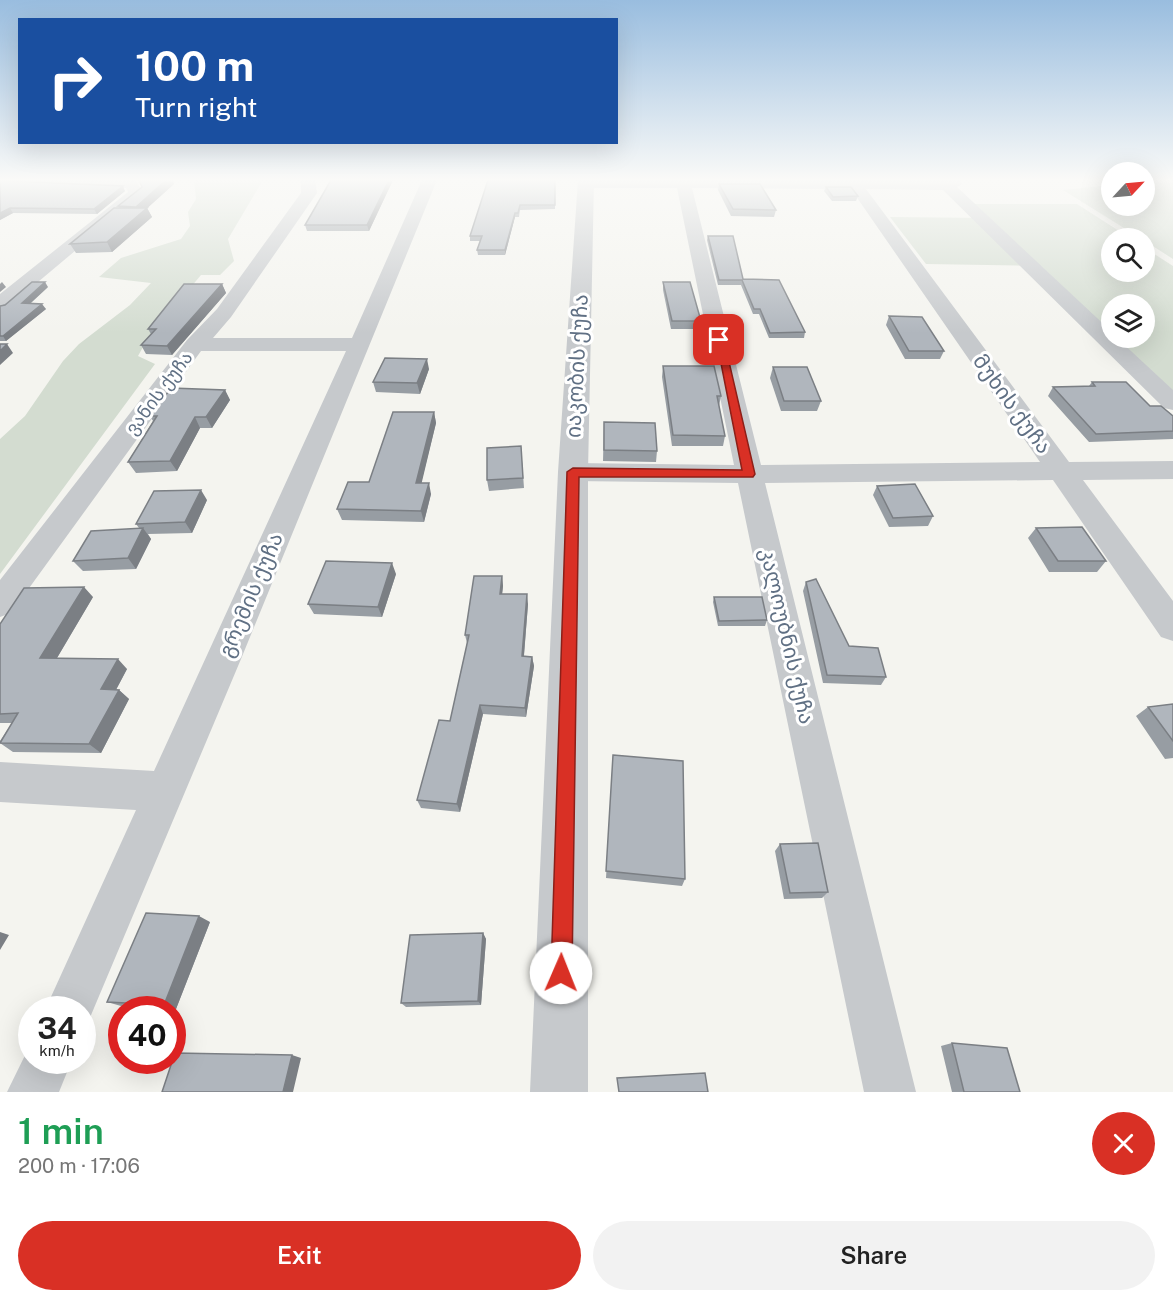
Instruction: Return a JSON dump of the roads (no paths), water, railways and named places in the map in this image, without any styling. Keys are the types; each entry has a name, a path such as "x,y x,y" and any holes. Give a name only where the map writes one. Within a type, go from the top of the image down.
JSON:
{"street":[{"path":"0,304 89,231"},
{"name":"ვანის ქუჩა","path":"0,604 195,345 224,313 282,231"},
{"name":"გრემის ქუჩა","path":"75,996 408,231"},
{"name":"იაკობის ქუჩა","path":"559,1092 573,472 584,231"},
{"name":"კალოუბნის ქუჩა","path":"695,231 890,1092"},
{"name":"მუხის ქუჩა","path":"889,231 1173,627"},
{"path":"999,231 1173,403"},
{"path":"195,345 358,344"},
{"path":"573,472 749,474 1173,470"},
{"path":"0,782 165,792"},
{"path":"33,1092 41,1074"}]}
